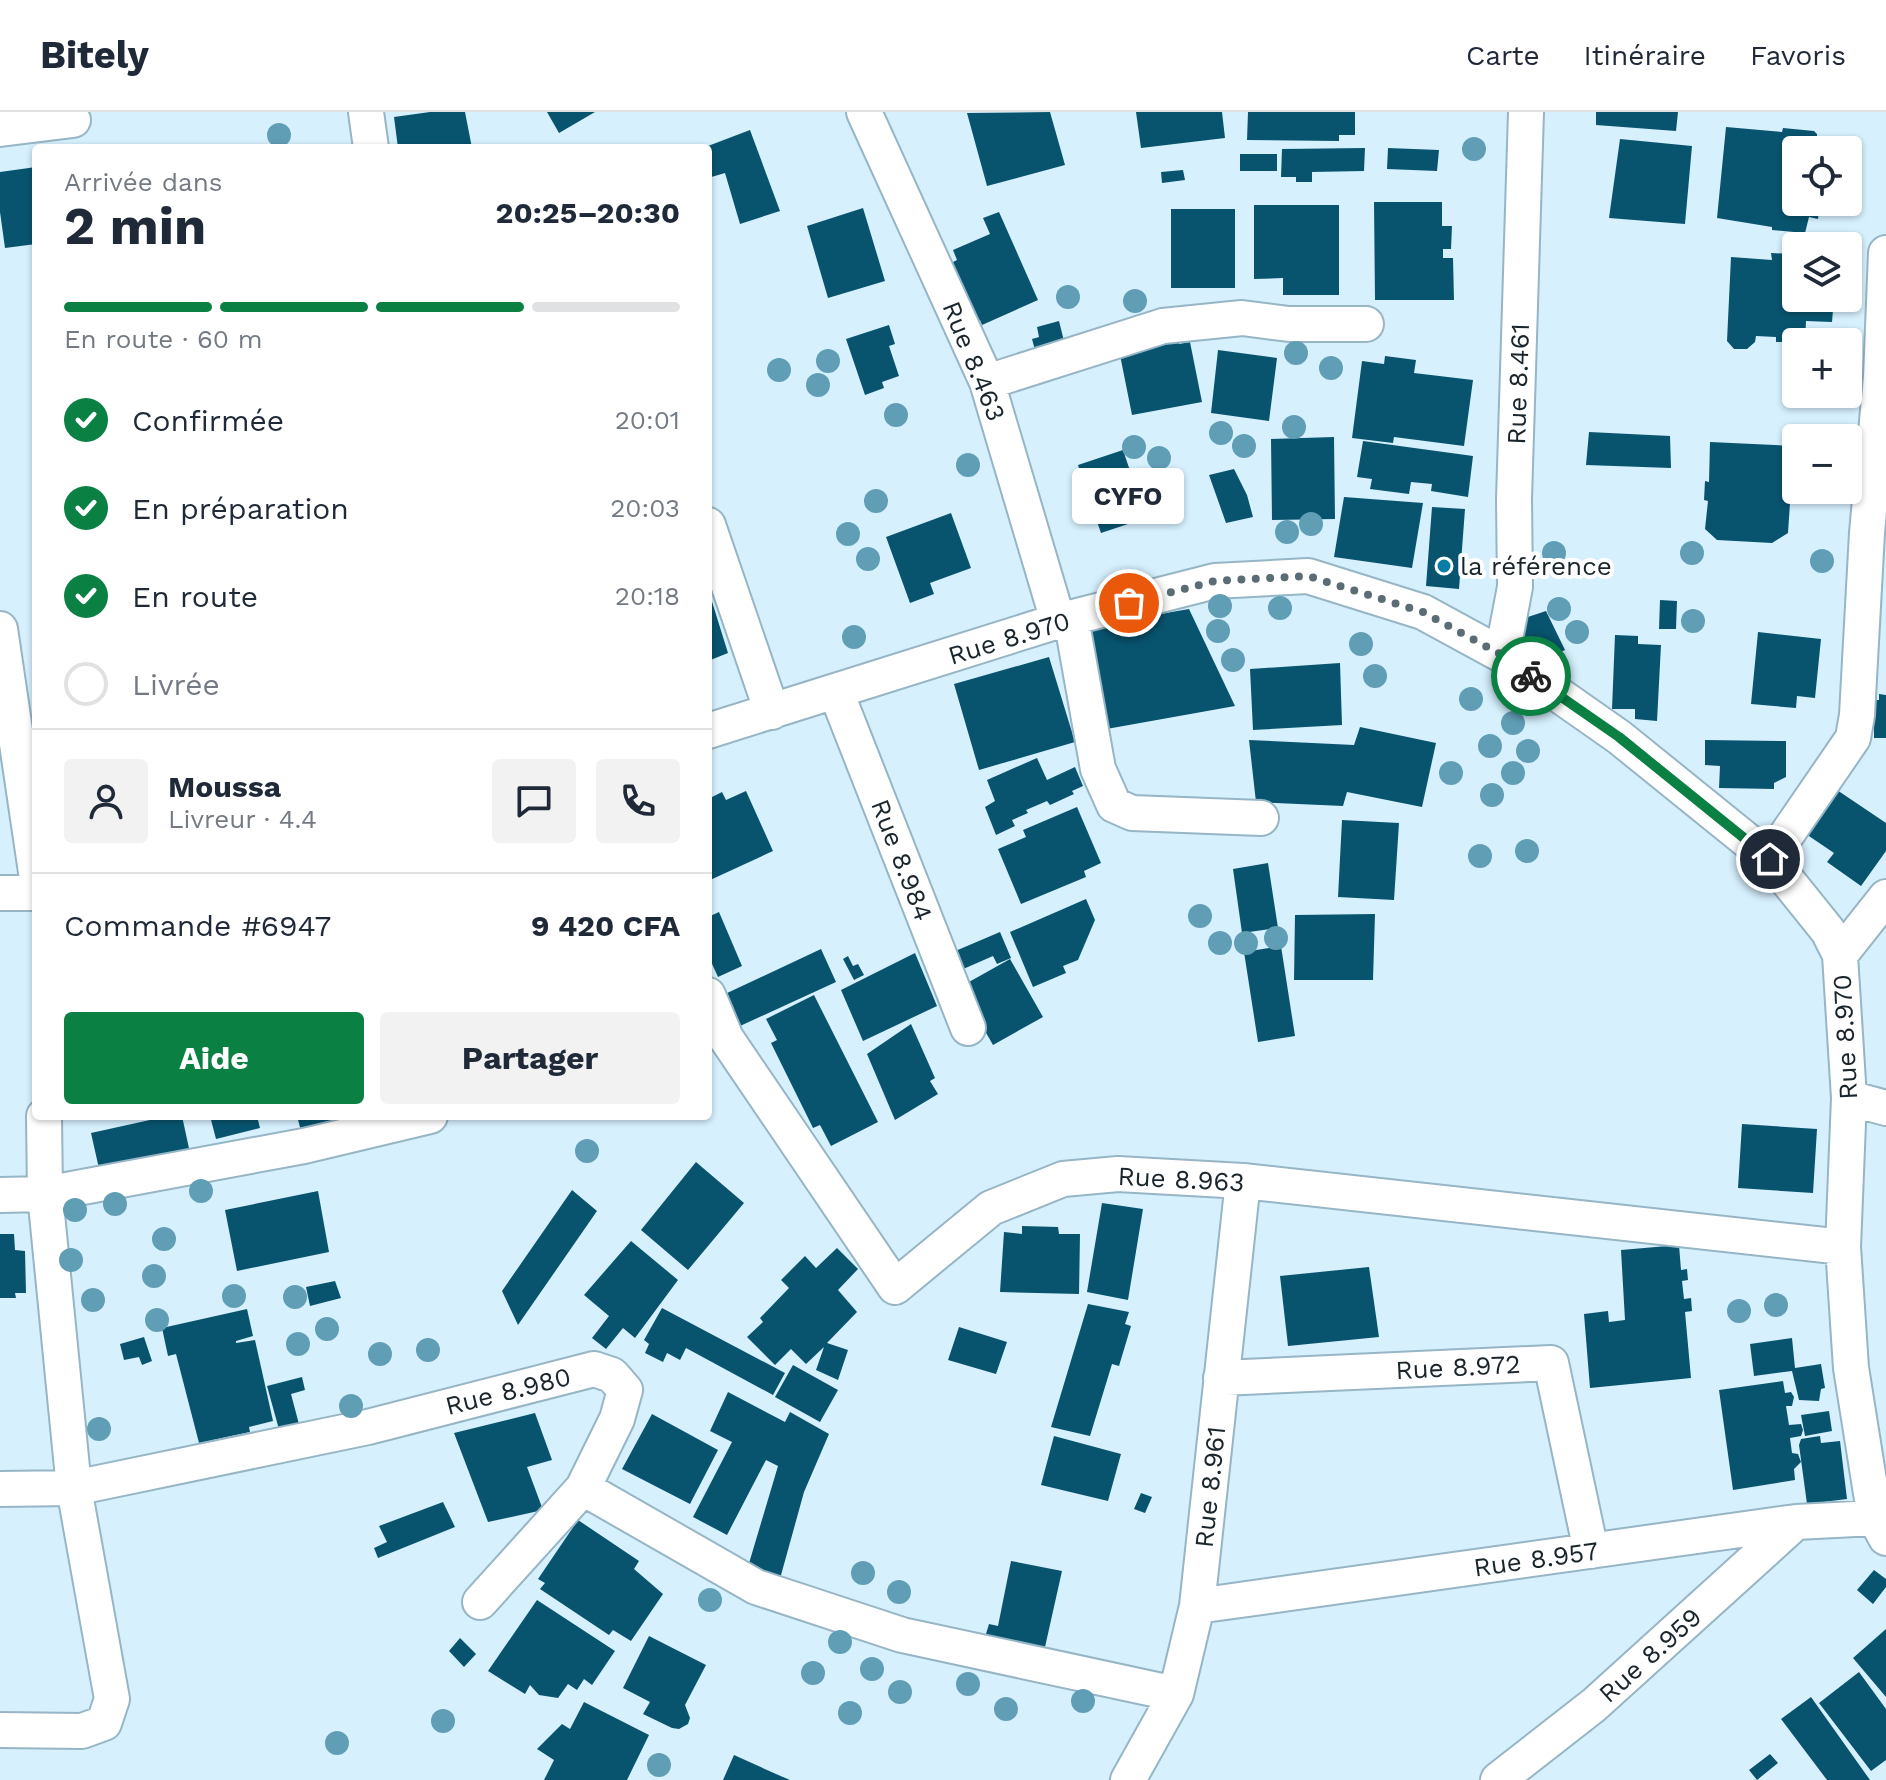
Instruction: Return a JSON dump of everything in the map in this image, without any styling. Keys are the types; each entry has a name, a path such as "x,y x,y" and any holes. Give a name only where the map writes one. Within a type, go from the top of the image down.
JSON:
{"street":[{"path":"366,112 370,144"},
{"name":"Rue 8.463","path":"864,112 987,382 1065,619 1098,769 1114,805 1132,813 1261,818"},
{"name":"Rue 8.461","path":"1502,655 1515,587 1514,499 1526,112"},
{"path":"0,129 73,120"},
{"path":"1770,859 1853,738 1881,377 1886,253"},
{"path":"987,382 1163,326 1242,318 1289,324 1366,324"},
{"path":"712,537 772,712"},
{"name":"Rue 8.970","path":"712,730 1065,619 1215,581 1308,576 1423,612 1502,655 1619,737 1770,859 1828,931 1840,955 1849,1098 1843,1247 1851,1368 1880,1528"},
{"path":"0,629 32,845"},
{"name":"Rue 8.984","path":"836,692 968,1028"},
{"path":"0,893 32,893"},
{"path":"1840,955 1886,897"},
{"name":"Rue 8.963","path":"712,1015 717,1040 895,1287 991,1208 1063,1179 1118,1174 1243,1181 1843,1247"},
{"path":"1849,1098 1886,1108"},
{"path":"0,1730 82,1731 104,1723 112,1699 74,1488 45,1194 44,1120"},
{"path":"0,1195 45,1194 304,1146 413,1120"},
{"name":"Rue 8.961","path":"1128,1780 1176,1694 1197,1606 1243,1181"},
{"name":"Rue 8.972","path":"1221,1378 1551,1363 1591,1551"},
{"name":"Rue 8.980","path":"74,1488 368,1427 594,1369 612,1375 625,1390 617,1419 583,1488"},
{"path":"0,1489 74,1488"},
{"path":"480,1602 583,1488 756,1587 902,1635 1176,1694"},
{"name":"Rue 8.957","path":"1197,1606 1796,1522 1880,1528"},
{"name":"Rue 8.959","path":"1498,1780 1594,1705 1796,1522"}],"building":[{"path":"430,112 465,112 471,144 397,144 394,117"},
{"path":"547,112 595,112 559,133"},
{"path":"1050,112 1065,165 987,186 967,113"},
{"path":"1136,112 1222,112 1225,138 1141,148"},
{"path":"1248,112 1355,112 1355,135 1339,135 1339,141 1247,140"},
{"path":"1596,112 1678,112 1676,131 1596,125"},
{"path":"1726,127 1782,132 1783,128 1814,131 1817,134 1782,136 1782,216 1818,216 1818,219 1809,217 1805,232 1772,230 1772,227 1717,218"},
{"path":"750,130 780,211 740,224 725,173 712,177 712,144"},
{"path":"1620,139 1692,146 1685,224 1609,218"},
{"path":"1365,148 1364,171 1312,172 1312,182 1296,182 1296,177 1281,177 1282,149"},
{"path":"1388,148 1439,150 1437,171 1387,169"},
{"path":"1240,154 1277,154 1277,171 1240,171"},
{"path":"32,168 32,245 5,248 0,212 0,172"},
{"path":"1183,170 1185,180 1162,183 1161,172"},
{"path":"1374,202 1442,202 1442,226 1452,226 1451,249 1443,249 1443,258 1453,258 1454,300 1375,300"},
{"path":"1254,205 1339,205 1339,295 1283,295 1283,278 1254,279"},
{"path":"863,208 885,281 828,298 807,226"},
{"path":"1171,209 1235,209 1235,288 1171,288"},
{"path":"999,212 1038,300 982,325 980,320 971,324 945,266 957,260 953,250 990,234 983,218"},
{"path":"1771,253 1782,254 1782,312 1833,312 1832,322 1806,321 1806,328 1782,328 1782,342 1776,342 1776,337 1756,336 1755,342 1747,349 1734,349 1727,341 1731,257 1772,260"},
{"path":"1059,321 1064,341 1035,350 1032,339 1039,337 1037,327"},
{"path":"889,325 895,344 889,346 899,376 882,382 884,388 865,395 846,339"},
{"path":"1178,338 1179,344 1190,342 1202,402 1132,415 1119,350"},
{"path":"1218,350 1277,358 1269,421 1211,413"},
{"path":"1385,356 1416,360 1414,373 1473,380 1464,446 1394,437 1393,443 1352,438 1362,361 1384,364"},
{"path":"1589,432 1670,436 1671,468 1586,465"},
{"path":"1334,437 1335,519 1272,520 1271,439"},
{"path":"1363,441 1473,456 1468,497 1431,491 1432,484 1411,482 1409,494 1370,489 1372,479 1357,477"},
{"path":"1710,442 1782,445 1782,504 1790,504 1788,533 1772,543 1717,540 1705,529 1708,501 1704,500 1705,481 1709,482"},
{"path":"1123,450 1146,518 1101,533 1094,513 1085,516 1075,488 1084,485 1078,465"},
{"path":"1234,469 1247,495 1253,517 1226,523 1209,475"},
{"path":"1344,497 1423,503 1412,568 1334,557"},
{"path":"1432,507 1465,509 1459,589 1426,586"},
{"path":"951,513 971,568 930,583 934,594 910,603 886,537"},
{"path":"1660,600 1677,601 1676,629 1659,629"},
{"path":"712,602 728,653 712,659"},
{"path":"1189,609 1235,706 1101,730 1074,629"},
{"path":"1546,611 1565,650 1541,661 1530,639 1524,641 1516,621"},
{"path":"1758,632 1821,639 1815,698 1797,696 1796,708 1751,704"},
{"path":"1615,635 1638,636 1638,644 1661,645 1657,721 1635,719 1635,709 1612,709"},
{"path":"1049,657 1075,742 979,770 954,684"},
{"path":"1340,663 1342,725 1253,730 1250,669"},
{"path":"1879,694 1886,695 1886,738 1874,738 1874,700 1879,700"},
{"path":"1360,727 1436,743 1422,807 1347,792 1343,806 1256,802 1249,740 1354,745"},
{"path":"1705,740 1786,741 1786,777 1774,783 1774,789 1719,788 1720,766 1705,765"},
{"path":"1037,758 1047,780 1075,767 1083,786 1072,791 1074,794 1050,805 1047,801 1026,810 1028,813 1012,820 1015,826 996,835 985,807 995,801 987,780"},
{"path":"1834,788 1886,823 1886,851 1861,886 1827,862 1834,853 1803,832"},
{"path":"746,791 773,851 712,879 712,797 722,792 726,800"},
{"path":"1077,807 1101,863 1084,871 1086,877 1021,904 998,849 1026,837 1023,830"},
{"path":"1342,820 1399,823 1394,900 1338,897"},
{"path":"1268,863 1278,928 1242,933 1233,869"},
{"path":"1086,899 1095,920 1078,960 1063,966 1066,973 1033,987 1010,932"},
{"path":"719,912 742,966 718,977 712,964 712,915"},
{"path":"1375,914 1373,980 1294,980 1295,915"},
{"path":"1000,932 1011,958 997,964 993,956 961,970 953,952"},
{"path":"1281,946 1295,1036 1258,1042 1244,952"},
{"path":"821,949 836,982 740,1026 725,994"},
{"path":"915,953 937,1006 863,1041 841,990"},
{"path":"848,956 853,966 858,964 864,975 854,980 843,959"},
{"path":"1010,959 1043,1017 993,1045 960,987"},
{"path":"814,995 878,1122 831,1146 820,1125 813,1128 771,1043 777,1040 766,1019"},
{"path":"911,1024 935,1078 930,1081 938,1094 895,1120 867,1054"},
{"path":"150,1120 183,1120 190,1153 100,1173 91,1133"},
{"path":"211,1120 258,1120 260,1128 216,1139"},
{"path":"298,1120 334,1122 301,1131"},
{"path":"1742,1124 1817,1129 1813,1193 1738,1188"},
{"path":"696,1162 744,1203 688,1270 641,1230"},
{"path":"572,1190 597,1211 518,1325 502,1291"},
{"path":"318,1191 329,1252 237,1271 225,1210"},
{"path":"1102,1203 1143,1209 1128,1300 1087,1292"},
{"path":"1022,1226 1058,1227 1059,1234 1080,1234 1079,1294 1000,1292 1004,1232 1022,1234"},
{"path":"0,1234 14,1234 15,1250 25,1251 26,1293 15,1293 16,1298 0,1298"},
{"path":"631,1241 678,1280 635,1338 623,1328 606,1349 592,1338 609,1316 584,1295"},
{"path":"1679,1245 1681,1270 1687,1269 1688,1280 1682,1281 1684,1299 1691,1298 1692,1311 1685,1312 1691,1378 1590,1388 1584,1314 1608,1311 1609,1322 1625,1320 1621,1250"},
{"path":"837,1248 858,1269 838,1290 857,1312 827,1343 848,1350 838,1380 816,1370 824,1347 806,1364 791,1349 775,1365 747,1337 763,1322 760,1318 789,1288 781,1280 805,1256 816,1268"},
{"path":"1369,1267 1379,1337 1288,1346 1280,1276"},
{"path":"335,1281 341,1298 310,1306 306,1287"},
{"path":"1088,1304 1129,1312 1125,1324 1131,1326 1119,1366 1112,1364 1090,1436 1051,1427"},
{"path":"662,1308 785,1373 773,1395 686,1348 680,1360 667,1353 663,1362 645,1353 649,1344 644,1340"},
{"path":"247,1309 253,1336 236,1343 255,1340 273,1421 249,1427 250,1432 199,1443 176,1354 168,1356 162,1328"},
{"path":"959,1327 1007,1342 996,1374 948,1360"},
{"path":"144,1337 152,1361 142,1365 139,1357 124,1360 120,1344"},
{"path":"1792,1338 1795,1368 1821,1364 1825,1388 1821,1389 1819,1401 1799,1400 1792,1371 1754,1376 1750,1344"},
{"path":"793,1365 838,1390 820,1422 775,1397"},
{"path":"302,1377 305,1390 291,1394 300,1428 280,1433 267,1386"},
{"path":"1783,1381 1785,1393 1791,1392 1794,1397 1792,1406 1786,1406 1789,1425 1801,1424 1803,1430 1801,1436 1790,1438 1792,1453 1798,1454 1801,1462 1794,1469 1795,1480 1733,1490 1719,1390"},
{"path":"728,1392 785,1422 790,1412 829,1434 804,1492 778,1586 747,1570 778,1466 766,1460 727,1535 693,1517 732,1442 710,1431"},
{"path":"1829,1411 1832,1431 1805,1436 1801,1415"},
{"path":"535,1413 552,1460 527,1467 543,1510 488,1522 454,1433"},
{"path":"652,1414 718,1450 690,1504 622,1469"},
{"path":"1054,1436 1121,1454 1108,1501 1041,1485"},
{"path":"1820,1436 1821,1443 1840,1441 1847,1499 1807,1504 1799,1445 1801,1439"},
{"path":"1141,1493 1152,1497 1145,1513 1134,1509"},
{"path":"443,1502 455,1527 378,1558 374,1548 387,1542 379,1526"},
{"path":"578,1520 639,1561 634,1569 663,1594 631,1641 613,1630 609,1635 540,1589 545,1583 538,1579"},
{"path":"1011,1561 1062,1571 1043,1656 982,1647 989,1624 998,1626"},
{"path":"1874,1570 1886,1579 1886,1587 1873,1604 1857,1590"},
{"path":"537,1600 615,1651 592,1685 584,1679 577,1690 568,1684 558,1698 539,1695 530,1685 525,1694 488,1671"},
{"path":"1886,1629 1886,1697 1853,1658"},
{"path":"649,1636 706,1665 685,1705 690,1718 688,1724 679,1729 643,1714 650,1702 623,1688"},
{"path":"460,1638 476,1654 464,1667 449,1651"},
{"path":"1859,1672 1886,1709 1886,1760 1871,1771 1819,1703"},
{"path":"1811,1697 1870,1780 1827,1780 1781,1719"},
{"path":"584,1702 649,1735 627,1780 544,1780 554,1760 537,1749 562,1724 570,1729"},
{"path":"1770,1754 1778,1763 1757,1780 1749,1770"},
{"path":"734,1755 776,1774 790,1780 723,1780"}],"way so far":[{"path":"1129,603 1215,581 1308,576 1423,612 1502,655 1531,676"}],"place":[{"name":"la référence","path":"1444,566"},
{"name":"CYFO","path":"1129,603"}],"route":[{"path":"1531,676 1619,737 1770,859"}]}
